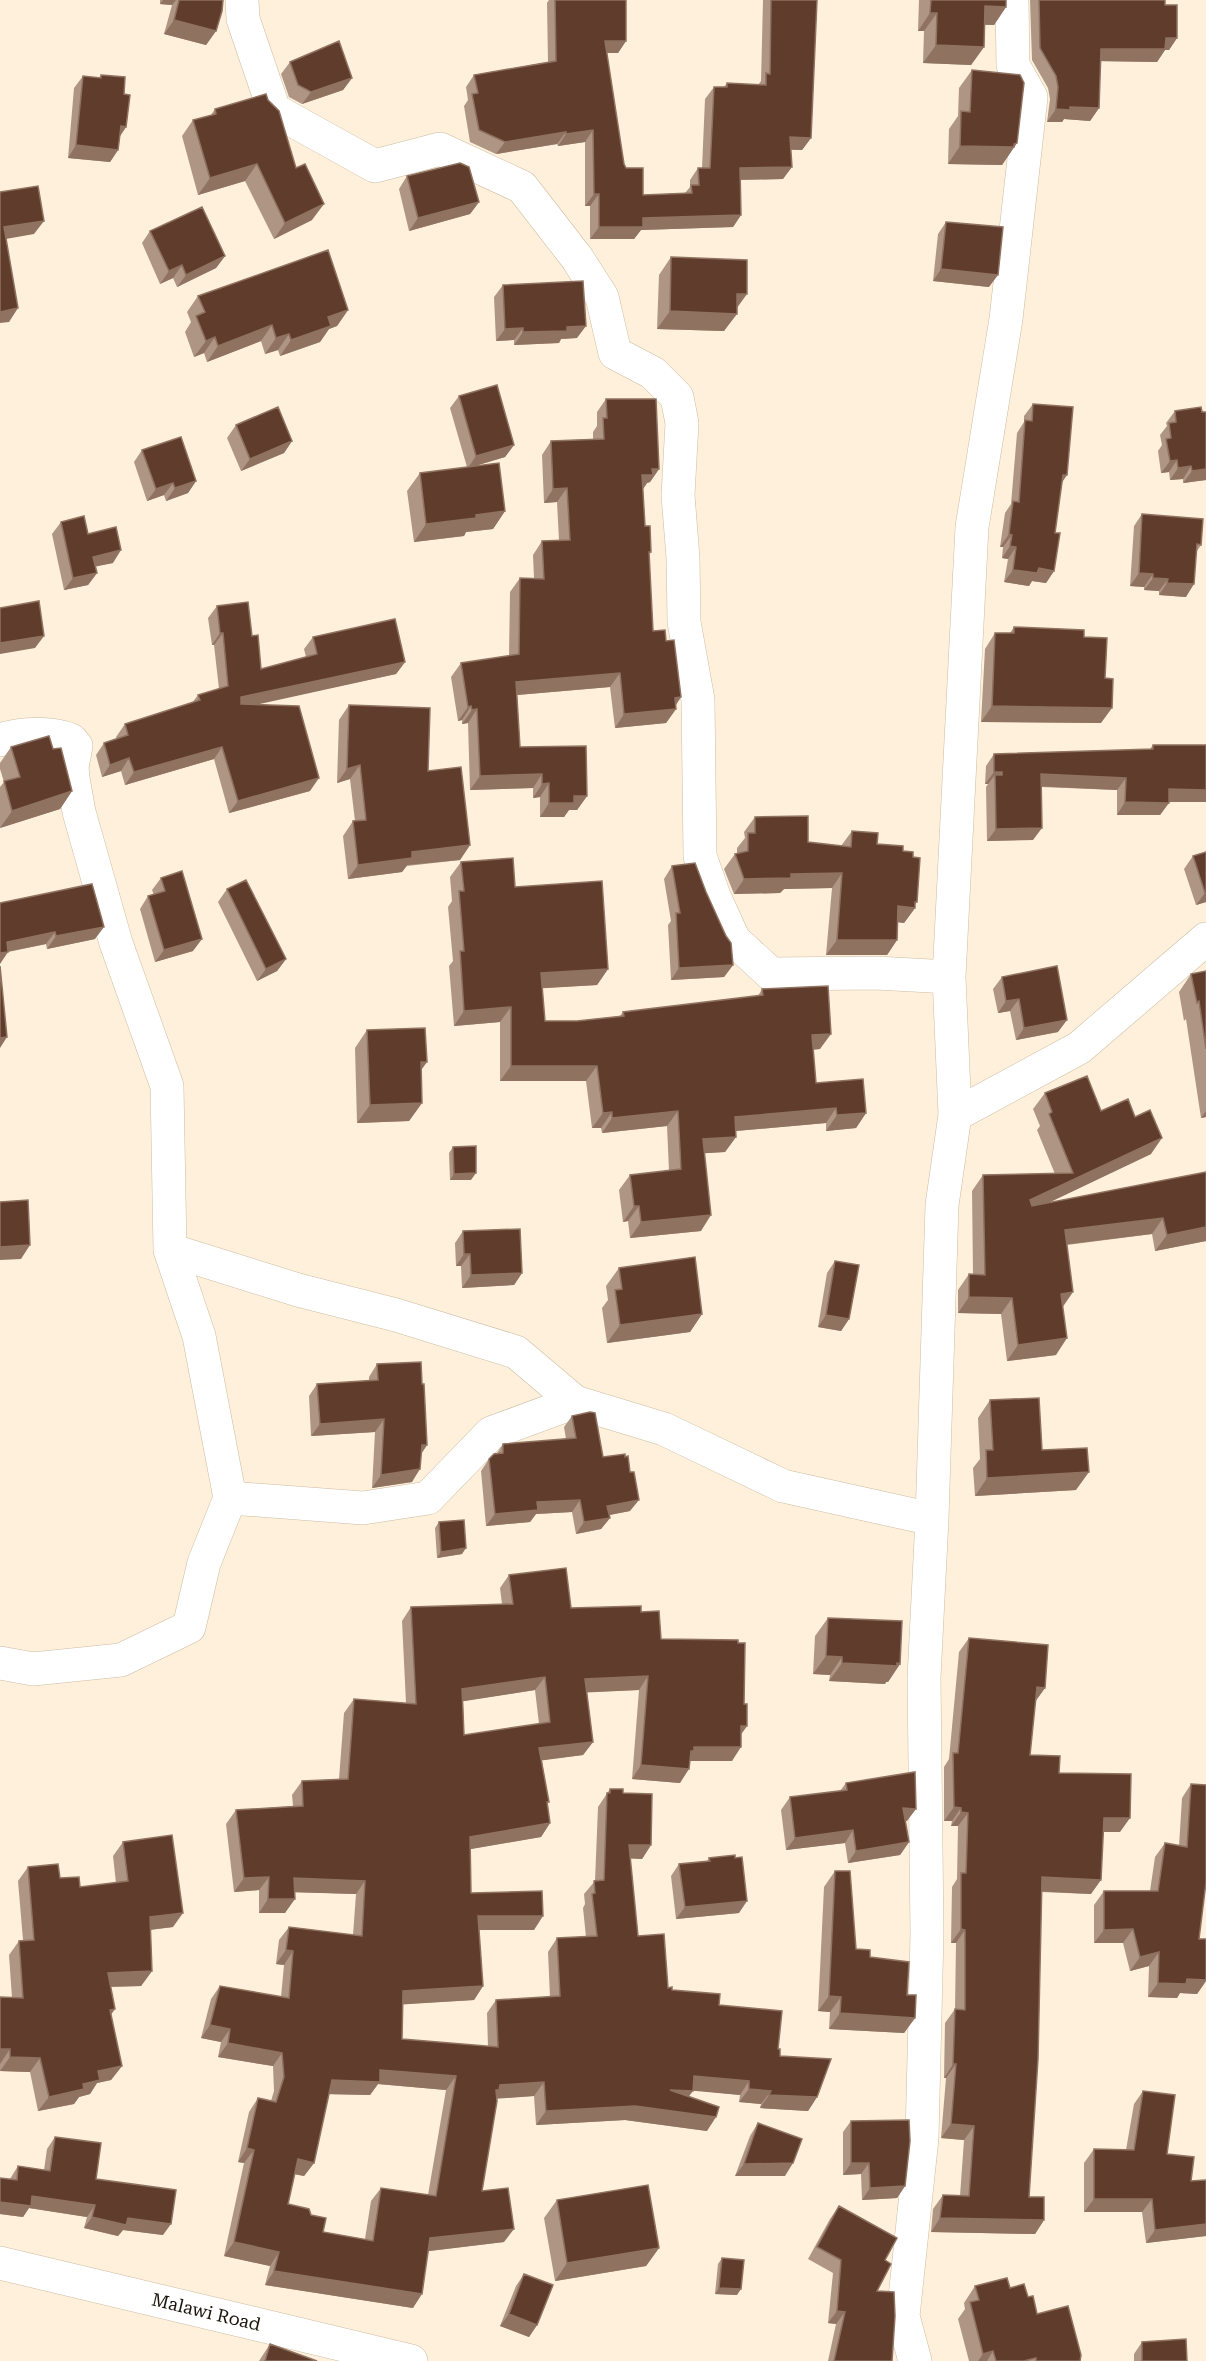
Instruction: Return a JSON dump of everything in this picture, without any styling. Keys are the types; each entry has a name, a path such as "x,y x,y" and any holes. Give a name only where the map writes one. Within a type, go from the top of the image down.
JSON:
{"street":[{"path":"242,0 243,20 274,110 375,166 440,149 522,187 577,258 602,297 615,353 653,373 677,397 682,423 678,495 683,558 684,622 698,700 700,856 714,896 734,940 771,974 876,973 949,977"},
{"path":"915,2361 903,2316 922,2138 927,1933 924,1678 932,1519 942,1204 955,1115 949,977 972,527 1006,319 1031,97 1013,65 1012,0"},
{"path":"0,740 14,735 57,736 71,740 76,746 72,767 80,812 116,943 167,1086 170,1250 199,1336 230,1498 204,1563 189,1627 121,1660 33,1669 0,1663"},
{"path":"955,1115 1079,1048 1206,939"},
{"path":"170,1250 298,1290 396,1315 516,1352 575,1402 664,1429 783,1486 932,1519"},
{"path":"230,1498 363,1508 428,1498 491,1433 575,1402"},
{"name":"Malawi Road","path":"0,2263 411,2361"}],"building":[{"path":"179,0 223,0 216,31 174,20"},
{"path":"555,0 626,0 626,41 605,41 624,164 626,168 643,168 643,195 692,193 691,185 699,185 698,168 710,168 714,87 727,87 727,83 766,85 766,73 770,74 771,0 817,0 811,138 790,137 792,167 740,168 741,215 643,218 643,227 599,227 599,194 594,194 593,130 505,142 479,130 472,94 478,93 474,75 556,61"},
{"path":"931,0 1006,0 1006,7 985,6 984,47 936,45 937,13 930,13"},
{"path":"1039,0 1165,0 1165,5 1177,5 1177,38 1166,38 1165,49 1101,49 1099,108 1056,109 1058,87 1056,76 1040,48"},
{"path":"339,41 352,78 311,92 298,85 290,62"},
{"path":"972,70 1020,75 1024,83 1017,143 1014,147 960,146 961,111 970,112"},
{"path":"101,75 125,77 124,94 130,95 126,127 121,126 118,150 76,145 83,76 101,78"},
{"path":"266,94 268,100 279,111 296,168 305,164 324,204 285,223 257,164 210,178 193,120 216,114 215,109"},
{"path":"460,163 469,167 479,202 418,218 407,176"},
{"path":"38,186 44,221 4,227 18,308 0,312 0,192"},
{"path":"202,207 225,256 186,275 182,265 169,271 150,231"},
{"path":"946,222 1003,227 998,275 941,269"},
{"path":"328,250 348,310 328,317 331,326 291,340 289,334 276,338 272,325 218,346 215,337 206,341 196,316 205,312 198,296"},
{"path":"671,257 747,260 747,294 737,294 737,314 670,311"},
{"path":"583,281 586,326 567,327 567,331 523,332 523,328 505,329 503,285"},
{"path":"497,385 514,445 476,456 459,396"},
{"path":"606,399 656,399 659,469 652,469 653,475 642,475 645,526 650,526 653,631 665,630 666,641 674,640 681,697 675,698 676,709 624,714 620,673 516,682 520,747 586,746 587,796 574,796 574,803 549,803 549,783 542,784 542,774 480,776 477,709 472,710 471,706 468,707 461,663 519,654 520,578 544,579 542,541 570,540 567,488 553,489 551,441 604,439 603,418 607,418"},
{"path":"1033,404 1073,407 1067,475 1063,475 1055,533 1060,533 1054,571 1039,568 1037,573 1013,570 1016,547 1010,546 1012,535 1009,534 1013,501 1019,502 1025,420 1032,421"},
{"path":"278,407 292,441 250,459 236,425"},
{"path":"1201,407 1202,412 1206,412 1206,469 1192,471 1191,466 1178,468 1177,460 1170,461 1166,439 1171,438 1169,423 1176,422 1175,411"},
{"path":"181,437 196,481 175,488 173,483 156,489 142,450"},
{"path":"499,463 505,511 476,515 476,518 426,524 420,473"},
{"path":"1142,514 1203,519 1201,545 1197,544 1194,584 1167,583 1168,579 1153,578 1153,574 1139,573"},
{"path":"84,516 88,534 116,527 121,550 93,557 97,573 73,578 61,522"},
{"path":"39,601 44,636 0,643 0,608"},
{"path":"248,602 252,636 258,635 261,669 317,654 313,637 395,619 405,662 241,697 241,704 299,706 319,778 238,801 222,747 134,772 129,758 110,765 104,743 128,735 125,724 200,700 198,695 228,686 223,633 220,633 217,606"},
{"path":"1014,627 1084,630 1084,637 1107,638 1105,678 1113,679 1112,708 992,706 995,633 1014,633"},
{"path":"349,705 430,708 428,771 461,767 470,845 412,852 412,858 358,865 353,821 366,820 360,765 347,769"},
{"path":"49,736 53,749 61,748 72,791 12,811 4,781 20,777 11,747"},
{"path":"1153,745 1206,745 1206,790 1169,789 1169,803 1125,802 1126,778 1041,774 1042,828 996,829 995,775 1002,775 1002,772 994,772 994,754 1153,749"},
{"path":"808,816 808,842 851,847 852,831 878,833 877,844 903,846 903,851 913,852 913,857 920,858 917,902 915,902 915,908 898,906 897,940 837,940 842,873 791,874 791,878 744,879 735,854 748,851 748,833 755,833 755,817"},
{"path":"1206,852 1206,893 1205,893 1193,856"},
{"path":"513,858 515,887 602,881 608,969 541,973 545,1021 577,1021 624,1016 623,1012 763,995 762,989 828,986 831,1034 812,1035 816,1083 863,1079 866,1113 837,1115 836,1108 735,1117 736,1137 703,1139 711,1215 641,1222 639,1206 634,1206 630,1175 681,1169 678,1111 612,1118 612,1112 603,1113 597,1066 511,1066 511,1007 464,1011 460,951 464,951 459,891 464,891 461,862"},
{"path":"695,863 706,892 731,943 733,965 679,968 676,913 680,913 672,866"},
{"path":"182,871 202,939 164,950 148,896 165,891 161,878"},
{"path":"246,880 286,959 266,969 227,889"},
{"path":"92,884 104,927 56,936 55,932 7,942 8,952 0,953 0,903"},
{"path":"0,966 7,1037 0,1038"},
{"path":"1057,966 1067,1020 1024,1028 1019,999 1006,1001 1002,977"},
{"path":"1206,971 1206,1049 1199,1001 1197,1003 1191,974"},
{"path":"425,1028 427,1062 421,1062 422,1103 370,1105 367,1030"},
{"path":"1087,1076 1101,1111 1128,1099 1135,1117 1150,1110 1162,1138 1030,1200 1032,1206 1206,1172 1206,1227 1167,1235 1163,1218 1065,1230 1073,1292 1061,1294 1067,1338 1018,1345 1012,1298 969,1297 969,1274 985,1275 983,1175 1073,1173 1049,1114 1052,1112 1045,1093"},
{"path":"476,1146 476,1173 454,1174 453,1147"},
{"path":"28,1200 30,1245 0,1247 0,1202"},
{"path":"520,1229 522,1273 471,1275 470,1254 464,1254 463,1231"},
{"path":"695,1257 702,1314 620,1325 615,1290 622,1289 619,1268"},
{"path":"835,1261 859,1265 849,1319 826,1315"},
{"path":"421,1362 427,1445 422,1445 420,1469 381,1475 384,1419 320,1424 317,1384 378,1380 377,1364"},
{"path":"1039,1398 1042,1450 1087,1448 1089,1472 987,1478 986,1450 993,1450 990,1400"},
{"path":"595,1413 603,1457 625,1454 625,1457 628,1456 630,1472 634,1472 639,1500 607,1506 610,1518 584,1522 580,1500 537,1502 538,1510 495,1514 489,1459 494,1454 503,1453 503,1444 576,1438 572,1416"},
{"path":"464,1520 466,1548 441,1552 439,1522"},
{"path":"566,1568 571,1608 641,1606 641,1612 659,1611 661,1639 738,1640 738,1643 745,1643 744,1704 747,1704 747,1726 741,1726 741,1747 694,1747 694,1751 691,1751 689,1769 641,1765 648,1676 585,1679 593,1742 539,1748 549,1802 547,1802 550,1823 470,1837 471,1893 542,1891 543,1916 478,1916 483,1986 403,1991 402,2039 498,2047 496,2000 560,1996 557,1938 597,1936 592,1894 595,1893 594,1881 604,1880 607,1793 610,1793 610,1789 623,1789 623,1793 652,1794 651,1845 629,1845 638,1936 664,1934 668,1988 720,1994 719,2005 782,2011 778,2049 780,2049 780,2056 831,2059 817,2097 769,2095 771,2091 749,2089 749,2081 694,2076 693,2091 670,2090 719,2107 716,2117 635,2106 546,2111 544,2082 500,2085 499,2090 496,2090 497,2101 482,2191 508,2188 514,2229 430,2238 422,2294 274,2271 279,2252 234,2242 254,2150 247,2148 258,2098 276,2102 284,2077 282,2053 228,2043 230,2029 210,2025 220,1986 289,1998 293,1951 286,1950 289,1927 362,1936 365,1881 294,1878 295,1899 268,1899 269,1877 244,1878 236,1810 303,1806 302,1781 348,1779 354,1699 416,1704 411,1607 513,1604 509,1575","holes":["545,1677 550,1722 464,1735 462,1689","380,2070 456,2076 436,2196 381,2188 373,2241 323,2232 326,2218 311,2215 309,2209 288,2204 298,2159 314,2163 332,2080 380,2082"]},
{"path":"828,1618 902,1621 900,1664 897,1663 897,1666 842,1663 842,1657 826,1656"},
{"path":"969,1638 1048,1645 1045,1688 1037,1687 1030,1755 1060,1756 1059,1773 1131,1774 1130,1818 1104,1818 1101,1880 1042,1877 1038,2059 1029,2197 1044,2197 1044,2220 940,2218 943,2195 969,2196 974,2126 951,2124 956,2064 953,2064 955,2009 965,2010 965,1930 961,1929 961,1873 966,1873 968,1813 961,1812 961,1808 954,1807 953,1753 958,1753"},
{"path":"915,1772 916,1809 903,1808 909,1842 856,1851 853,1830 795,1838 790,1797 847,1790 846,1783"},
{"path":"1191,1784 1206,1785 1206,1882 1199,1939 1206,1939 1206,1980 1187,1979 1186,1984 1158,1983 1159,1952 1140,1957 1133,1929 1104,1930 1104,1891 1158,1891 1165,1843 1187,1847"},
{"path":"172,1835 183,1913 150,1917 152,1971 108,1973 115,2009 110,2010 122,2066 98,2071 100,2080 83,2084 84,2089 49,2097 40,2058 10,2057 10,2049 0,2049 0,1997 23,1998 19,1941 34,1940 28,1867 58,1864 60,1878 79,1877 80,1887 128,1881 123,1842"},
{"path":"735,1855 735,1858 742,1857 747,1901 685,1907 679,1864 710,1861 709,1858"},
{"path":"835,1871 850,1871 856,1949 870,1950 870,1957 909,1962 907,1995 916,1995 915,2018 840,2013 841,1997 829,1996"},
{"path":"1143,2091 1175,2095 1167,2154 1194,2157 1191,2181 1206,2180 1206,2224 1155,2230 1152,2199 1094,2199 1094,2149 1134,2150"},
{"path":"909,2120 910,2141 905,2186 870,2188 869,2163 851,2163 851,2121"},
{"path":"758,2123 802,2139 793,2163 744,2164"},
{"path":"55,2137 101,2143 96,2179 176,2190 171,2224 128,2218 126,2225 92,2217 95,2205 32,2196 31,2206 0,2202 0,2178 17,2180 18,2166 50,2171"},
{"path":"648,2185 659,2248 567,2263 557,2200"},
{"path":"839,2206 897,2238 885,2260 891,2264 877,2291 894,2292 892,2361 834,2361 845,2312 837,2311 841,2260 817,2247"},
{"path":"722,2258 744,2260 741,2289 719,2288"},
{"path":"524,2274 553,2285 537,2325 509,2314"},
{"path":"1007,2278 1010,2288 1024,2284 1028,2297 1033,2296 1037,2314 1068,2306 1081,2355 1080,2361 1036,2361 1036,2358 1024,2361 996,2361 993,2351 983,2354 970,2302 979,2300 975,2286"},
{"path":"1186,2339 1187,2361 1142,2361 1142,2342"},
{"path":"270,2344 317,2361 265,2361"}]}
